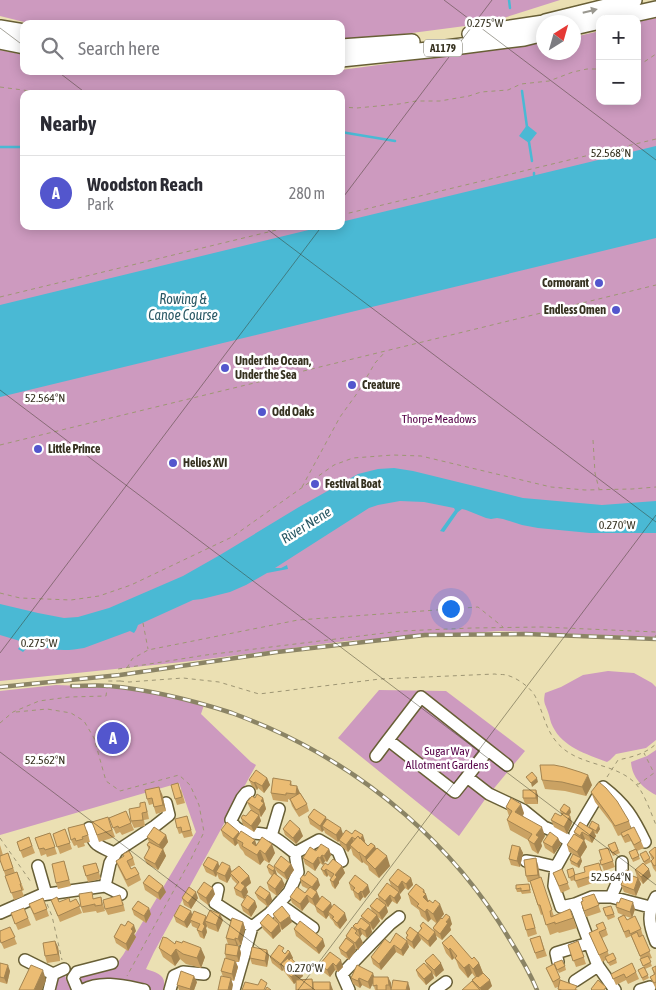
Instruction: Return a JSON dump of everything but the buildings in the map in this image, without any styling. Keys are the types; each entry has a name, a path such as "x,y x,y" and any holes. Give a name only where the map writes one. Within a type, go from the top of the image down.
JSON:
{"main road":[{"name":"A1179","path":"575,15 634,0"},
{"path":"629,15 656,9"},
{"path":"581,25 596,22"},
{"name":"A1179","path":"345,48 432,40 536,24"},
{"path":"0,28 20,31"},
{"name":"A1179","path":"345,59 438,49 536,35"},
{"path":"0,41 20,45"}],"street":[{"path":"376,756 421,697 507,765"},
{"path":"388,740 455,792 488,750"},
{"path":"467,777 489,794 523,810 544,828 556,832 570,842"},
{"path":"645,842 626,808 614,796 599,786 556,867 554,886 561,907 592,897 611,897 653,902 650,924 656,942"},
{"path":"234,990 252,927 279,904 289,892 298,872 295,853 271,836 248,833 232,823 231,820 242,798 249,792"},
{"path":"105,886 114,854 169,815 166,803"},
{"path":"271,836 279,808"},
{"path":"89,828 93,841 114,854"},
{"path":"295,853 319,840 338,851 342,861"},
{"path":"526,861 539,862 556,867"},
{"path":"611,897 622,872 622,862"},
{"path":"38,866 43,895"},
{"path":"0,913 43,895 105,886 121,894"},
{"path":"218,889 210,906 252,927"},
{"path":"279,904 313,928"},
{"path":"575,904 598,966 615,990"},
{"path":"349,990 342,974 399,917"},
{"path":"558,962 556,954 589,943"},
{"path":"25,960 53,974"},
{"path":"78,990 72,978 77,972 112,963"},
{"path":"575,981 598,966"},
{"path":"53,974 64,969"},
{"path":"170,990 174,976 183,972 204,974"},
{"path":"49,990 53,974"},
{"path":"436,990 446,982"},
{"path":"83,990 95,985 109,984 144,990"}],"path":[{"path":"641,63 656,54"},
{"path":"345,107 356,108 416,101 440,101 481,92 508,90 521,84 549,81 573,72 596,69"},
{"path":"0,87 23,90"},
{"path":"345,214 656,139"},
{"path":"0,297 276,230"},
{"path":"0,445 656,285"},
{"path":"302,488 340,417 358,392 375,363 386,352"},
{"path":"593,440 595,473 599,490"},
{"path":"0,593 20,598 71,600 99,596 131,585 232,537 334,465 353,458 393,455 421,456 551,487 585,490 656,487"},
{"path":"126,668 132,660 148,650 298,620 478,608 503,628"},
{"path":"143,623 148,650"},
{"path":"0,723 13,712 39,701 69,696 106,696 108,681 120,681 118,669 206,655 401,631 542,627 656,635"},
{"path":"13,712 47,709 71,713 84,721 94,738 106,781 120,791 179,775 190,785 199,805 204,832 122,986"},
{"path":"612,769 618,760 644,752 656,744"},
{"path":"636,784 639,784 655,773 644,752"},
{"path":"0,838 43,895 52,916 64,969"}],"green space":[{"path":"0,0 560,0 488,23 366,39 345,39 345,20 20,21 0,16"},
{"name":"Thorpe Meadows","path":"656,18 656,637 500,631 346,641 192,661 0,681 0,50 20,54 20,75 345,75 345,69 536,44 536,60 581,60 581,35 596,32 596,105 641,105 641,21"},
{"path":"608,671 634,673 656,687 656,740 646,748 616,754 607,762 576,749 557,734 552,725 544,699 545,693 583,675"},
{"path":"56,685 122,687 157,693 204,705 201,714 256,765 146,969 158,973 163,978 163,990 52,990 57,975 62,973 65,975 67,982 89,970 114,967 196,832 179,783 0,835 0,691"},
{"name":"Sugar Way Allotment Gardens","path":"379,690 446,691 525,751 486,798 459,836 338,738"},
{"path":"656,750 656,795 639,782 631,762 647,756"}],"water":[{"path":"527,125 537,133 529,143 519,136"},
{"name":"Rowing & Canoe Course","path":"656,146 656,238 0,397 0,305 309,230 345,230 345,221"},
{"name":"River Nene","path":"394,468 523,498 602,505 656,501 656,533 590,533 538,528 503,519 486,518 462,509 444,532 440,531 455,510 454,508 424,502 400,501 369,508 275,568 287,565 288,569 267,573 230,592 193,600 138,625 134,633 130,631 80,649 60,650 35,645 30,646 23,652 18,649 21,645 20,641 0,635 0,604 64,618 78,617 109,608 183,576 358,474 378,469"}],"waterway":[{"path":"509,0 510,8"},
{"path":"522,91 527,127"},
{"path":"345,133 395,141"},
{"path":"529,142 532,161"},
{"path":"0,147 20,147"}],"railway":[{"path":"0,687 120,675 277,652 425,635 526,634 656,639"},
{"path":"72,686 105,686 141,690 217,708 267,727 339,765 405,814 435,842 488,905 525,965 537,990"}],"place":[{"name":"Cormorant","path":"599,283"},
{"name":"Endless Omen","path":"616,310"},
{"name":"Under the Ocean, Under the Sea","path":"225,368"},
{"name":"Creature","path":"352,385"},
{"name":"Odd Oaks","path":"262,412"},
{"name":"Little Prince","path":"38,449"},
{"name":"Helios XVI","path":"173,463"},
{"name":"Festival Boat","path":"315,484"},
{"name":"Woodston Reach","path":"113,738"}]}
